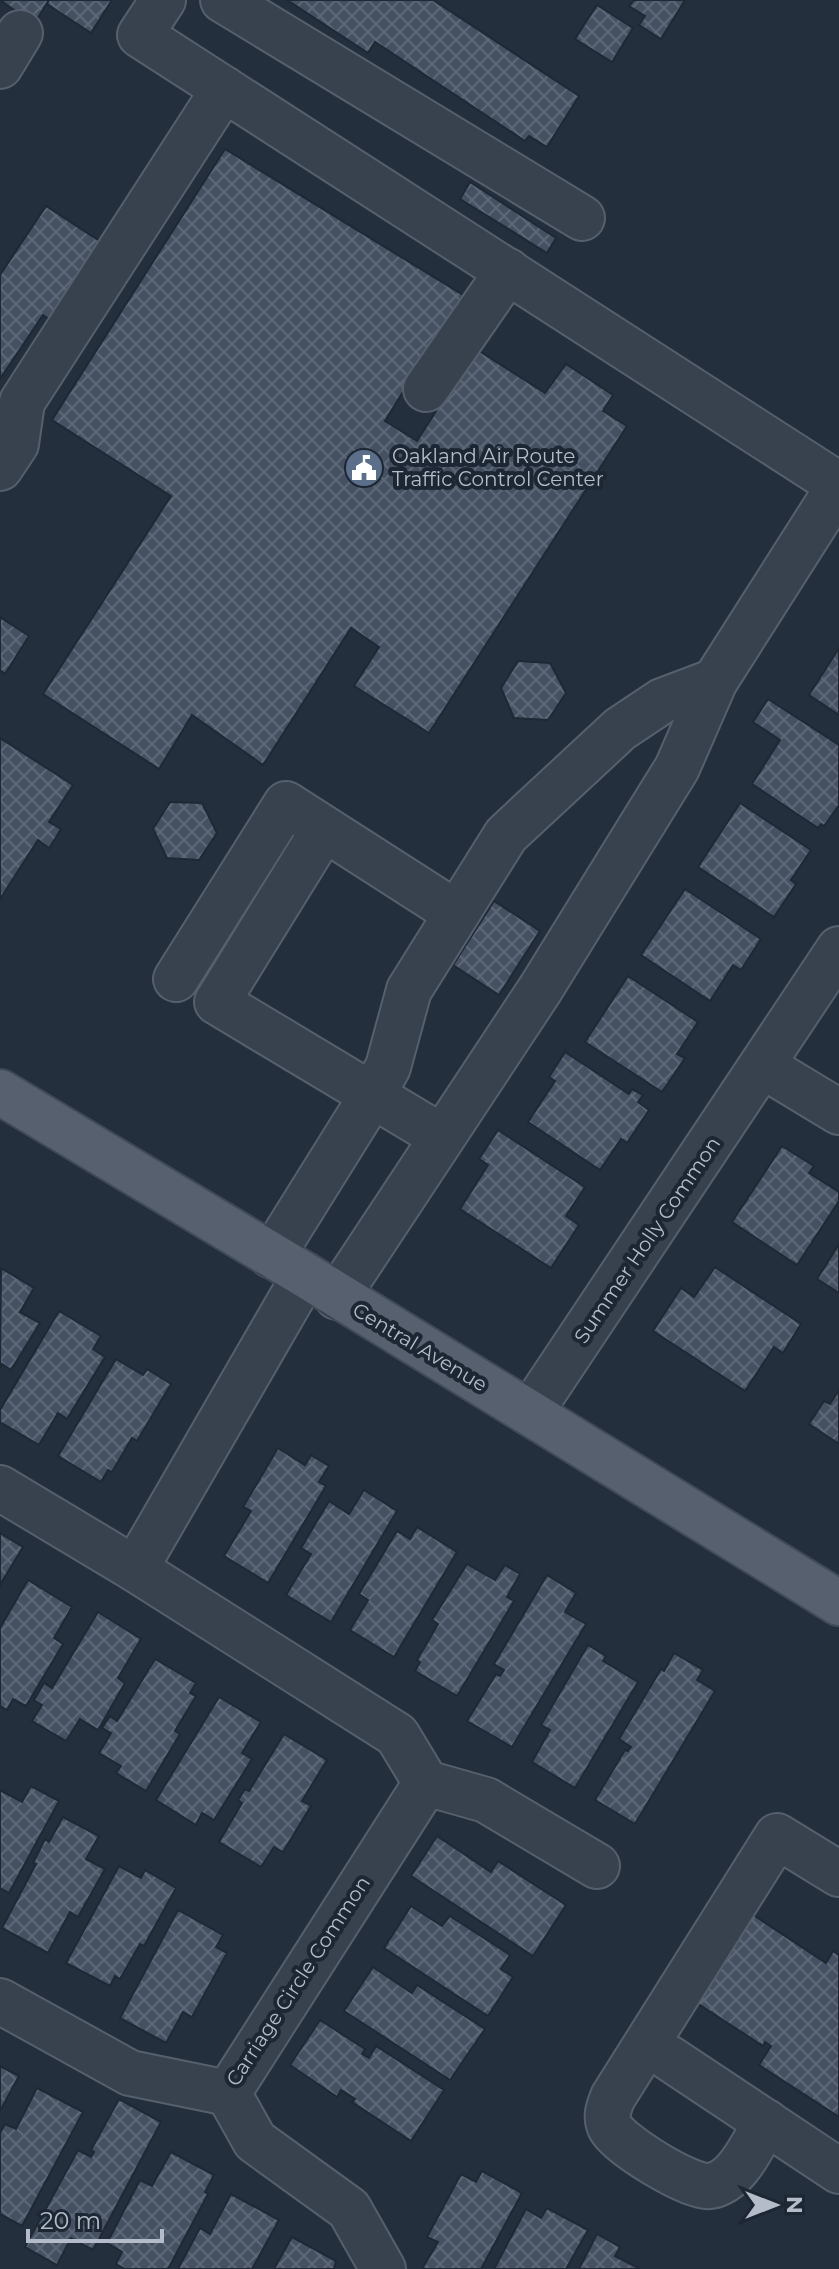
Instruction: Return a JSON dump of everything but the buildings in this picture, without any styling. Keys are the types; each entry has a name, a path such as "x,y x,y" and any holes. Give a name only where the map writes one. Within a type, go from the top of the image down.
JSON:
{"main road":[{"name":"Central Avenue","path":"0,1092 839,1603"}],"street":[{"path":"163,0 140,35 839,485 715,681 677,768 541,988 442,1137 305,1276"},
{"path":"223,0 582,218"},
{"path":"0,468 16,444 22,402 224,89"},
{"path":"426,389 508,271"},
{"path":"135,1569 305,1276 373,1094 388,1067 409,990 506,835 620,729 662,701 715,681"},
{"path":"176,979 286,804 456,913"},
{"path":"324,829 217,1002 442,1137"},
{"name":"Summer Holly Common","path":"530,1413 839,949"},
{"path":"763,1066 839,1112"},
{"path":"0,1488 135,1569 397,1735 426,1783 486,1800 597,1866"},
{"name":"Carriage Circle Common","path":"0,2001 130,2073 228,2093 426,1783"},
{"path":"766,2122 739,2166 724,2180 710,2186 695,2185 629,2147 610,2127 607,2113 613,2097 777,1836 839,1874"},
{"path":"669,2058 839,2171"},
{"path":"228,2093 255,2141 349,2209 383,2269"}],"place":[{"name":"Oakland Air Route Traffic Control Center","path":"364,468"}]}
